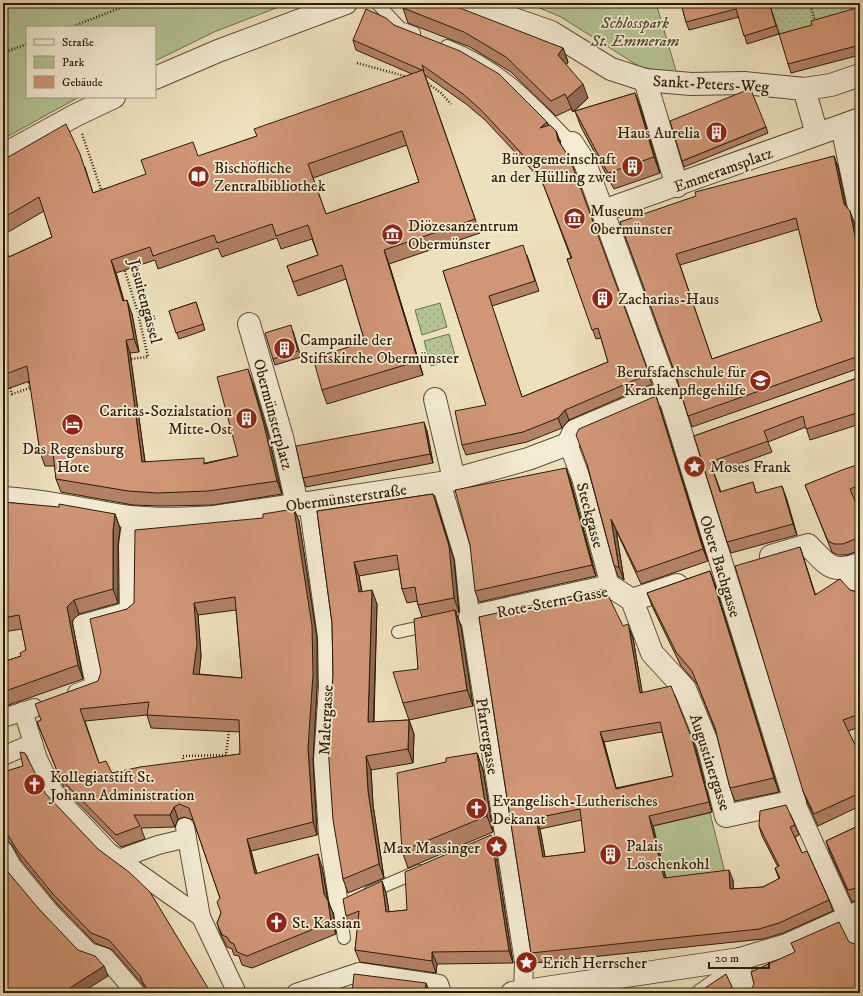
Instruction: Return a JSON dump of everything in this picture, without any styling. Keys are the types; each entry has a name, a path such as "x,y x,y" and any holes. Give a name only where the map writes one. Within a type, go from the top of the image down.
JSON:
{"street":[{"path":"156,78 225,48 346,3"},
{"name":"Sankt-Peters-Weg","path":"468,3 551,32 611,69 645,80 691,84 744,83 804,89 831,85 860,75"},
{"path":"645,80 677,186"},
{"path":"804,89 817,134"},
{"path":"3,155 76,115 112,98"},
{"name":"Emmeramsplatz","path":"603,211 677,186 851,122 860,212"},
{"name":"Obere Bachgasse","path":"572,143 585,163 668,391 690,438 710,574 796,801 854,914 860,945"},
{"name":"Obermünsterplatz","path":"249,324 302,503"},
{"path":"568,444 574,431 668,391"},
{"path":"435,399 448,481"},
{"name":"Obermünsterstraße","path":"3,498 29,499 132,517 180,519 214,517 448,481 528,458 568,444"},
{"name":"Steckgasse","path":"568,444 581,478 610,586"},
{"name":"Pfarrergasse","path":"448,481 464,558 463,619 500,837 524,963 517,992"},
{"name":"Malergasse","path":"302,503 327,637 328,687 323,760 328,835 351,900"},
{"path":"3,718 95,686 82,624 129,611 128,544 132,517"},
{"name":"Rote-Stern-Gasse","path":"463,619 610,586 632,600 747,562 808,545 831,568 853,566"},
{"path":"853,566 860,591"},
{"name":"Augustinergasse","path":"632,600 652,653 685,689 708,745 726,816 796,801"},
{"path":"23,712 33,743 56,796 114,856 201,917"},
{"path":"3,756 33,743"},
{"path":"114,856 158,845 186,833 201,917 237,993"},
{"path":"3,850 12,866 49,911 89,952 105,957 136,993"},
{"path":"517,992 594,987 740,963 854,914"},
{"path":"701,993 740,963"},
{"path":"740,963 741,980 746,993"},
{"path":"296,993 359,972 439,984 442,993"}],"lane":[{"path":"377,3 400,28 422,36"},
{"path":"437,42 467,54 507,78 519,88 572,143"},
{"path":"398,632 441,623"},
{"path":"351,900 432,866"},
{"name":"Malergasse","path":"344,938 351,900"}],"path":[{"path":"74,26 133,3"},
{"path":"810,3 817,29"},
{"path":"3,53 26,44"},
{"path":"357,64 414,79"},
{"path":"421,81 432,86 452,104"},
{"path":"76,115 102,193"},
{"name":"Jesuitengässel","path":"122,260 138,313 148,357 127,360"},
{"path":"10,388 12,394 30,388 29,383 36,382"},
{"path":"182,768 183,756 226,755 230,724"}],"green space":[{"path":"3,3 289,3 214,32 156,61 156,26 26,26 26,98 77,98 3,139"},
{"name":"Schlosspark St. Emmeram","path":"528,3 656,3 677,74 640,67 561,17"},
{"path":"769,3 860,3 860,17 783,43"},
{"path":"440,303 447,327 422,335 415,310"},
{"path":"449,334 456,359 431,366 424,341"},
{"path":"710,813 727,881 668,888 653,826"}],"building":[{"path":"404,3 441,3 460,8 563,48 558,55 583,84 567,98 565,94 551,101 506,57 464,32 403,8"},
{"path":"681,3 769,3 776,26 744,36 736,9 686,22"},
{"path":"860,7 860,45 788,64 779,34 812,25 811,21"},
{"path":"366,9 386,18 394,25 460,51 499,74 547,122 540,128 550,125 556,131 558,140 570,159 649,374 565,410 558,418 523,432 462,445 455,411 486,405 443,271 523,245 535,281 489,296 522,397 608,362 598,328 592,330 567,259 572,258 538,171 481,110 463,94 422,65 424,71 353,40"},
{"path":"423,70 475,219 384,250 418,361 322,390 313,358 365,342 342,265 293,282 287,266 318,255 308,225 276,236 272,224 217,243 214,235 153,256 150,247 111,260 123,301 127,300 134,339 126,340 142,462 204,458 204,464 238,456 217,377 248,369 263,421 277,481 208,491 157,493 128,491 56,479 53,453 40,452 27,366 3,375 3,245 9,257 52,237 39,197 3,218 3,160 66,124 80,154 93,193 146,174 141,160 193,142 198,156 257,136 254,129","holes":["402,131 419,182 326,214 308,164"]},
{"name":"Haus Aurelia","path":"747,90 751,90 766,127 682,161 670,121"},
{"path":"635,93 654,157 608,173 575,111"},
{"path":"834,156 844,204 850,211 860,261 860,359 853,358 688,416 676,376 620,222 696,196 695,192","holes":["796,218 817,307 822,321 712,359 676,254"]},
{"path":"196,302 203,324 176,333 169,311"},
{"name":"Campanile der Stiftskirche Obermünster","path":"291,325 298,351 273,359 265,333"},
{"path":"860,377 860,412 806,429 803,416 764,431 768,441 710,462 720,492 753,482 756,493 782,486 793,524 727,542 694,436"},
{"path":"656,396 703,549 637,572 611,519 619,568 614,565 587,464 576,435 579,429"},
{"path":"424,422 430,454 303,478 296,446"},
{"path":"860,464 860,485 850,489 860,513 860,537 843,544 834,544 828,541 805,485"},
{"path":"566,468 592,565 475,591 470,545 455,490"},
{"path":"433,494 449,546 454,598 418,605 415,587 402,589 397,555 354,562 359,592 372,590 368,722 409,720 408,749 366,756 368,791 379,864 343,879 333,820 328,746 333,674 332,623 317,511"},
{"path":"3,502 59,507 59,504 115,514 113,531 113,589 74,600 67,607 78,665 3,692 3,662 21,656 20,653 26,650 19,615 3,618"},
{"path":"294,509 312,626 313,674 308,748 313,822 247,839 255,874 318,854 324,894 328,901 331,922 247,956 237,952 234,944 230,942 227,937 222,935 217,923 221,913 217,902 220,898 189,808 179,804 174,807 170,815 134,815 140,826 116,835 60,778 37,722 41,720 35,704 98,681 101,672 90,619 127,609 134,603 135,530 263,518 263,514","holes":["235,597 242,678 193,674 197,644 194,603","149,702 147,715 239,720 240,754 140,767 112,773 106,761 99,763 80,709"]},
{"path":"800,547 815,595 840,579 850,590 857,592 860,591 860,714 843,720 860,755 860,793 814,814 803,791 735,566"},
{"path":"710,571 774,778 730,788 715,728 692,671 676,652 647,593"},
{"path":"604,589 623,626 628,624 640,693 671,686 692,739 709,802 649,816 664,878 729,870 730,889 763,887 780,878 775,868 779,866 759,826 760,811 786,805 795,825 790,827 802,853 807,851 829,900 779,923 759,929 531,953 479,617","holes":["660,722 673,776 616,789 600,732","580,809 585,852 543,857 536,818"]},
{"path":"455,610 467,690 403,703 393,672 418,669 414,619"},
{"path":"20,752 25,753 45,793 98,849 129,872 150,892 211,993 151,993 143,983 140,976 109,940 91,933 53,894 17,850 8,835 3,831 3,772 23,766"},
{"path":"477,753 487,816 402,851 397,773 446,762 446,758"},
{"path":"860,825 860,889 857,888 848,890 826,841"},
{"path":"491,835 509,951 432,952 432,961 355,950 359,911 346,916 343,899 382,881 386,912 407,910 405,872"},
{"path":"3,866 38,908 78,950 95,956 104,966 62,993 3,993"},
{"path":"839,922 849,942 855,944 860,942 860,993 746,993 751,990 754,984 751,972 795,952 791,943"},
{"path":"354,974 426,983 425,993 352,993"},
{"path":"726,974 734,991 739,993 688,993 692,990 697,992 702,990"}],"place":[{"name":"Haus Aurelia","path":"716,132"},
{"name":"Bürogemeinschaft an der Hülling zwei","path":"632,167"},
{"name":"Bischöfliche Zentralbibliothek","path":"199,176"},
{"name":"Museum Obermünster","path":"575,219"},
{"name":"Diözesanzentrum Obermünster","path":"393,234"},
{"name":"Zacharias-Haus","path":"602,298"},
{"name":"Campanile der Stiftskirche Obermünster","path":"284,348"},
{"name":"Berufsfachschule für Krankenpflegehilfe","path":"761,380"},
{"name":"Caritas-Sozialstation Mitte-Ost","path":"247,419"},
{"name":"Das Regensburg Hote","path":"73,425"},
{"name":"Moses Frank","path":"695,466"},
{"name":"Kollegiatstift St. Johann Administration","path":"34,785"},
{"name":"Evangelisch-Lutherisches Dekanat","path":"477,809"},
{"name":"Max Massinger","path":"496,847"},
{"name":"Palais Löschenkohl","path":"611,854"},
{"name":"St. Kassian","path":"276,922"},
{"name":"Erich Herrscher","path":"527,962"}]}
